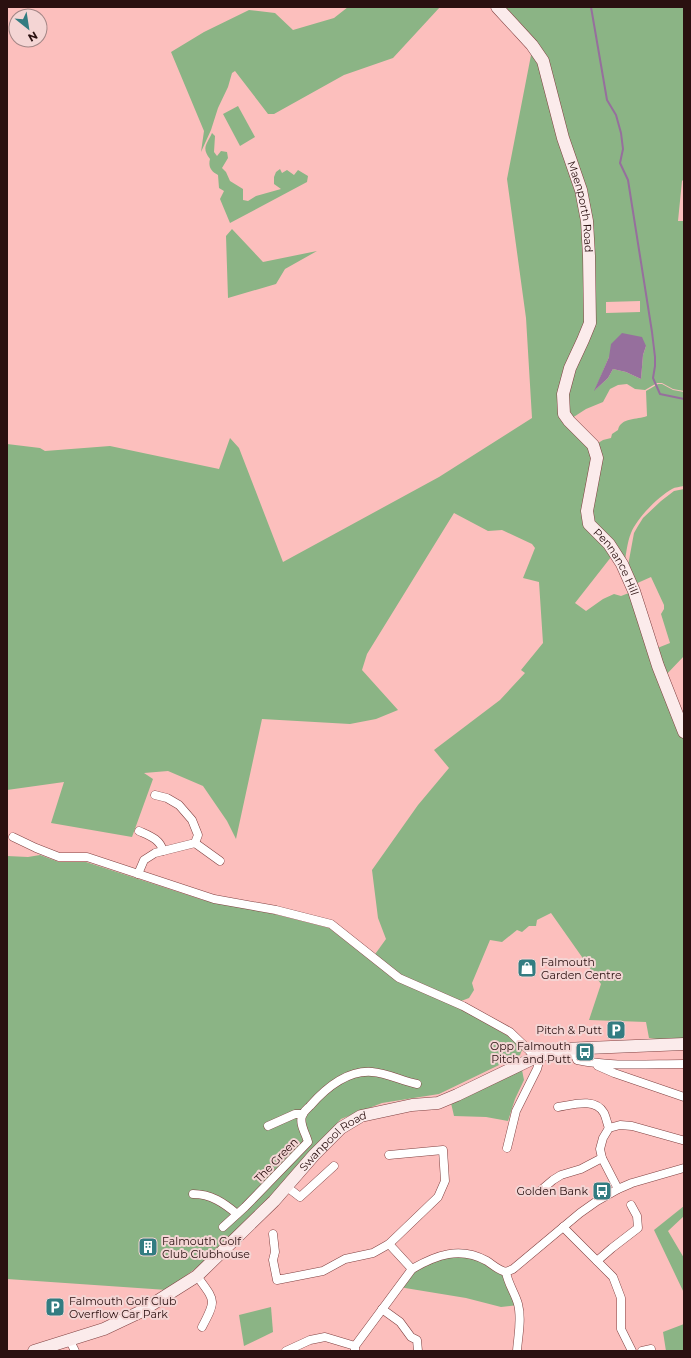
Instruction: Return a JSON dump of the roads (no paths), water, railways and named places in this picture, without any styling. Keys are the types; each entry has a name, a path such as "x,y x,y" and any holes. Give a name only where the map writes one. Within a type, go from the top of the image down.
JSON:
{"street":[{"name":"Maenporth Road","path":"497,7 532,45 543,61 563,138 581,190 587,221 590,323 570,368 563,394 564,414 569,421"},
{"name":"Pennance Hill","path":"569,421 593,446 597,458 587,511 589,524 609,544 622,564 634,591 658,666 684,732"},
{"path":"155,795 167,798 179,805 192,820 198,835 195,843"},
{"path":"139,831 152,836 161,843 163,851"},
{"path":"13,837 59,857 87,857 214,899 276,910 331,924 399,978 463,1006 512,1034 538,1056 537,1069 516,1111 507,1148"},
{"path":"138,874 144,860 155,853 195,843 220,861"},
{"name":"Swanpool Road","path":"34,1351 104,1329 140,1312 196,1276 287,1187 341,1128 361,1116 412,1105 438,1103 538,1056 563,1049 684,1044"},
{"path":"572,1048 577,1060 594,1064 684,1064"},
{"path":"594,1064 614,1073 684,1097"},
{"path":"268,1126 295,1114 303,1114 318,1096 332,1085 344,1078 360,1073 372,1072 417,1084"},
{"path":"558,1107 588,1103 598,1106 604,1113 609,1128"},
{"name":"The Green","path":"223,1227 308,1142 302,1123 303,1114"},
{"path":"618,1189 602,1158 600,1149 603,1138 609,1128 620,1125 632,1126 682,1140"},
{"path":"273,1234 275,1252 273,1260 277,1280 323,1272 345,1259 373,1253 389,1244 438,1197 445,1181 443,1150 389,1155"},
{"path":"540,1191 561,1175 582,1169 602,1158"},
{"path":"287,1187 300,1197 334,1166"},
{"path":"286,1351 310,1340 325,1337 355,1349 382,1309 412,1269 425,1261 453,1253 477,1257 501,1271 506,1272 513,1269 597,1201 618,1189 684,1168"},
{"path":"193,1194 199,1194 220,1201 237,1214"},
{"path":"597,1261 638,1228 637,1216 631,1205"},
{"path":"563,1227 613,1277 621,1298 621,1329 632,1351"},
{"path":"389,1244 412,1269"},
{"path":"506,1272 507,1281 518,1305 520,1322 517,1351"},
{"path":"196,1276 212,1297 212,1308 202,1327"},
{"path":"382,1309 400,1322 411,1337 417,1340 418,1351"},
{"path":"69,1339 75,1351"},
{"path":"642,1351 651,1349"}],"waterway":[{"path":"591,7 607,100 616,115 621,133 623,149 620,163 628,180 652,332 655,357 653,378 660,394 684,399"}],"place":[{"name":"Falmouth Garden Centre","path":"527,968"},
{"name":"Pitch & Putt","path":"616,1030"},
{"name":"Opp Falmouth Pitch and Putt","path":"585,1052"},
{"name":"Golden Bank","path":"602,1191"},
{"name":"Falmouth Golf Club Clubhouse","path":"148,1247"},
{"name":"Falmouth Golf Club Overflow Car Park","path":"55,1307"}]}
